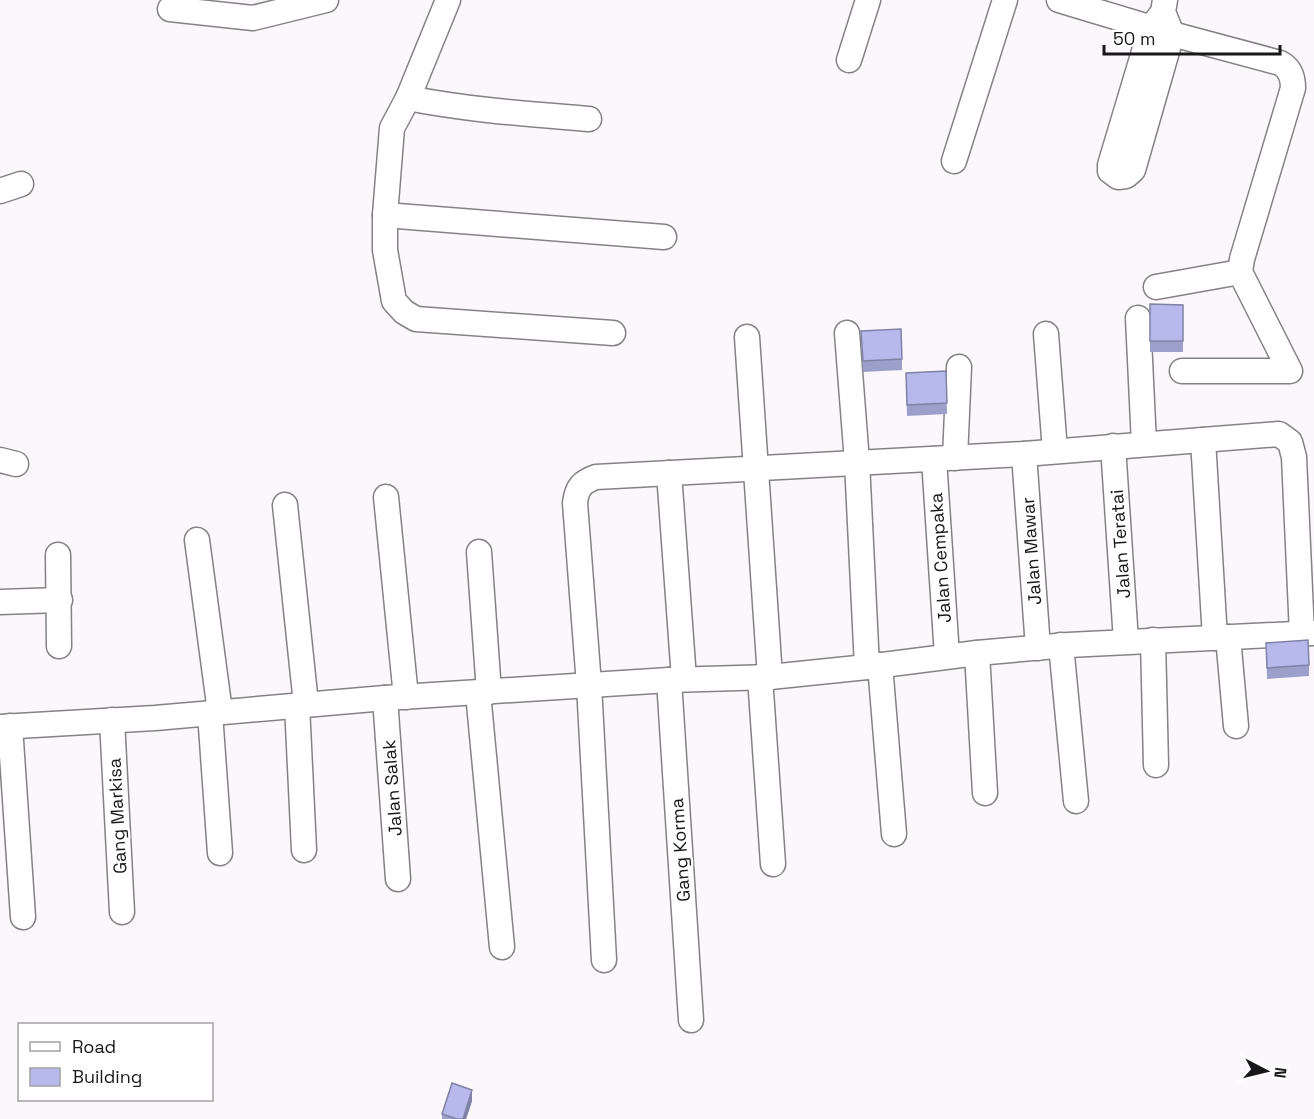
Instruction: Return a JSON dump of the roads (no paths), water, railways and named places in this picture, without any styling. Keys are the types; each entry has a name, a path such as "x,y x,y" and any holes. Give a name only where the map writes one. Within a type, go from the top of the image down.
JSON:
{"street":[{"path":"170,9 253,18 326,0"},
{"path":"448,0 408,98 392,128 385,215 385,250 394,301 404,312 416,319 614,333"},
{"path":"849,60 868,0"},
{"path":"954,161 1005,0"},
{"path":"1059,0 1163,19 1280,63 1291,74 1293,88 1240,272 1290,371 1182,371"},
{"path":"1163,19 1133,170 1126,176 1118,177 1110,171 1110,165 1163,19"},
{"path":"408,98 441,105 590,119"},
{"path":"385,215 664,237"},
{"path":"1156,287 1240,272"},
{"path":"1138,318 1144,444"},
{"path":"847,333 874,666 894,834"},
{"path":"1046,334 1054,452"},
{"path":"747,336 757,467 773,864"},
{"name":"Jalan Cempaka","path":"946,656 944,458 959,367"},
{"path":"23,917 5,726 215,713 395,698 589,685 676,679 765,677 946,656 1126,641 1308,634 1294,457 1290,442 1279,434 1024,454 596,477 583,482 576,493 575,503 589,685 604,960"},
{"path":"1203,440 1222,638 1236,726"},
{"name":"Jalan Teratai","path":"1113,446 1126,641"},
{"name":"Jalan Mawar","path":"1024,454 1049,647 1076,801"},
{"name":"Gang Korma","path":"669,473 691,1020"},
{"name":"Jalan Salak","path":"386,497 395,698 398,879"},
{"path":"285,505 302,705 304,850"},
{"path":"197,540 215,713 220,853"},
{"path":"479,552 484,692 502,947"},
{"path":"58,555 59,646"},
{"path":"0,602 60,600"},
{"path":"1153,640 1156,765"},
{"path":"977,653 985,793"},
{"name":"Gang Markisa","path":"112,720 122,912"}]}
